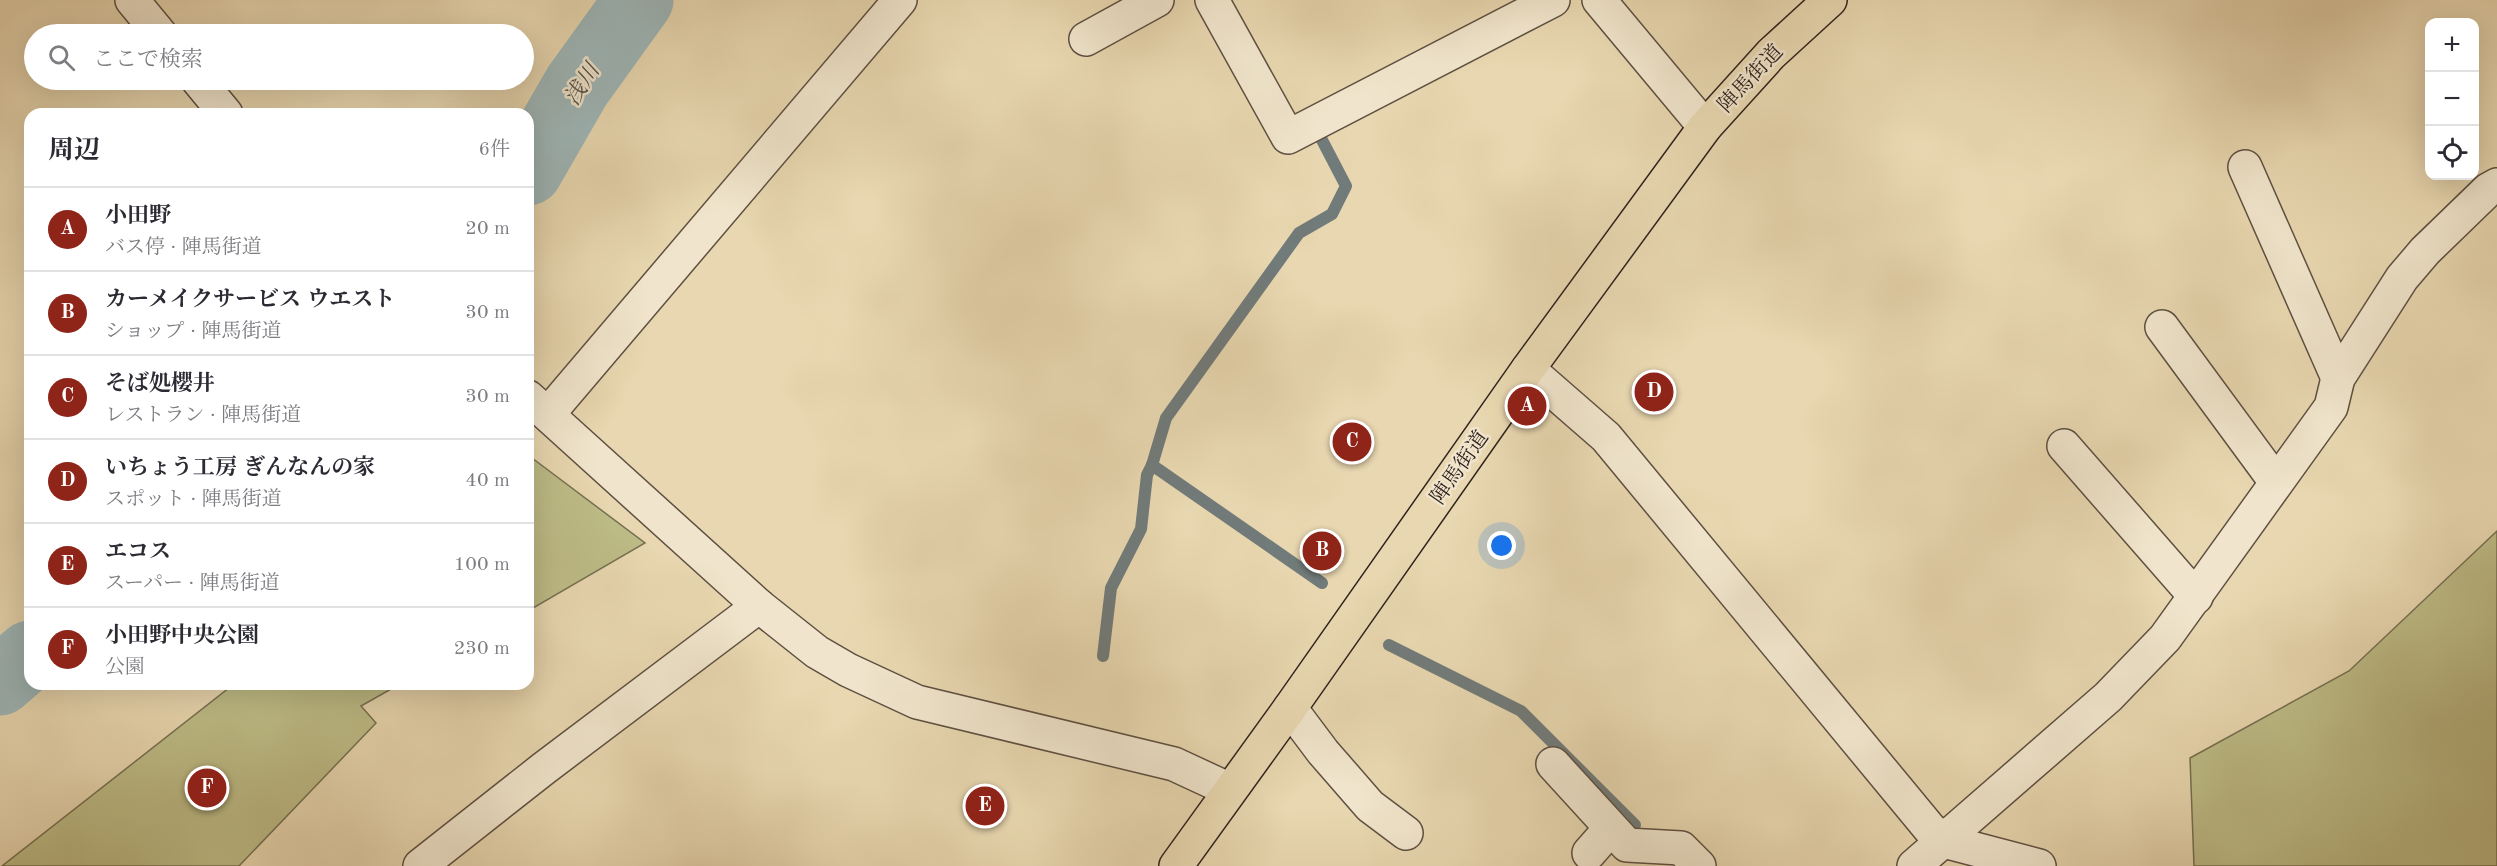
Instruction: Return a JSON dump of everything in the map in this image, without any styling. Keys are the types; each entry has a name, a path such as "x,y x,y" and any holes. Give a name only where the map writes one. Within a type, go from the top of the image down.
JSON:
{"main road":[{"name":"陣馬街道","path":"1176,866 1528,369 1705,127 1771,54 1830,0"}],"street":[{"path":"133,0 152,24"},
{"path":"900,0 538,405 606,470 759,606 817,652 884,688 917,702 1174,764 1230,790"},
{"path":"1086,39 1156,0"},
{"path":"1212,0 1288,137 1553,0"},
{"path":"1599,0 1705,127"},
{"path":"206,90 221,108"},
{"path":"2245,167 2338,378"},
{"path":"1914,866 2108,697 2164,638 2196,597 2331,407 2338,378 2402,278 2425,251 2488,190 2497,185"},
{"path":"2163,327 2276,482"},
{"path":"1528,369 1606,437 1930,830 1944,841 2039,866"},
{"path":"2064,446 2196,597"},
{"path":"420,866 543,769 759,606"},
{"path":"1290,708 1323,752 1370,806 1406,833"},
{"path":"1553,764 1627,845 1681,848 1699,866"},
{"path":"1589,853 1611,828"}],"shaded area":[{"path":"534,460 645,543 534,608"},
{"path":"2497,531 2497,866 2194,866 2190,758 2349,671"},
{"path":"226,690 389,690 361,706 376,723 239,866 2,866"}],"waterway":[{"name":"浅川","path":"534,161 577,86 639,0"},
{"path":"1103,656 1111,588 1141,529 1147,475 1166,418 1299,233 1332,214 1346,186 1322,140"},
{"path":"1152,465 1322,583"},
{"path":"1389,645 1521,711 1635,825"},
{"name":"浅川","path":"0,681 24,660"}],"place":[{"name":"いちょう工房 ぎんなんの家","path":"1654,392"},
{"name":"小田野","path":"1527,406"},
{"name":"そば処櫻井","path":"1352,442"},
{"name":"カーメイクサービス ウエスト","path":"1322,551"},
{"name":"小田野中央公園","path":"207,788"},
{"name":"エコス","path":"985,806"}]}
